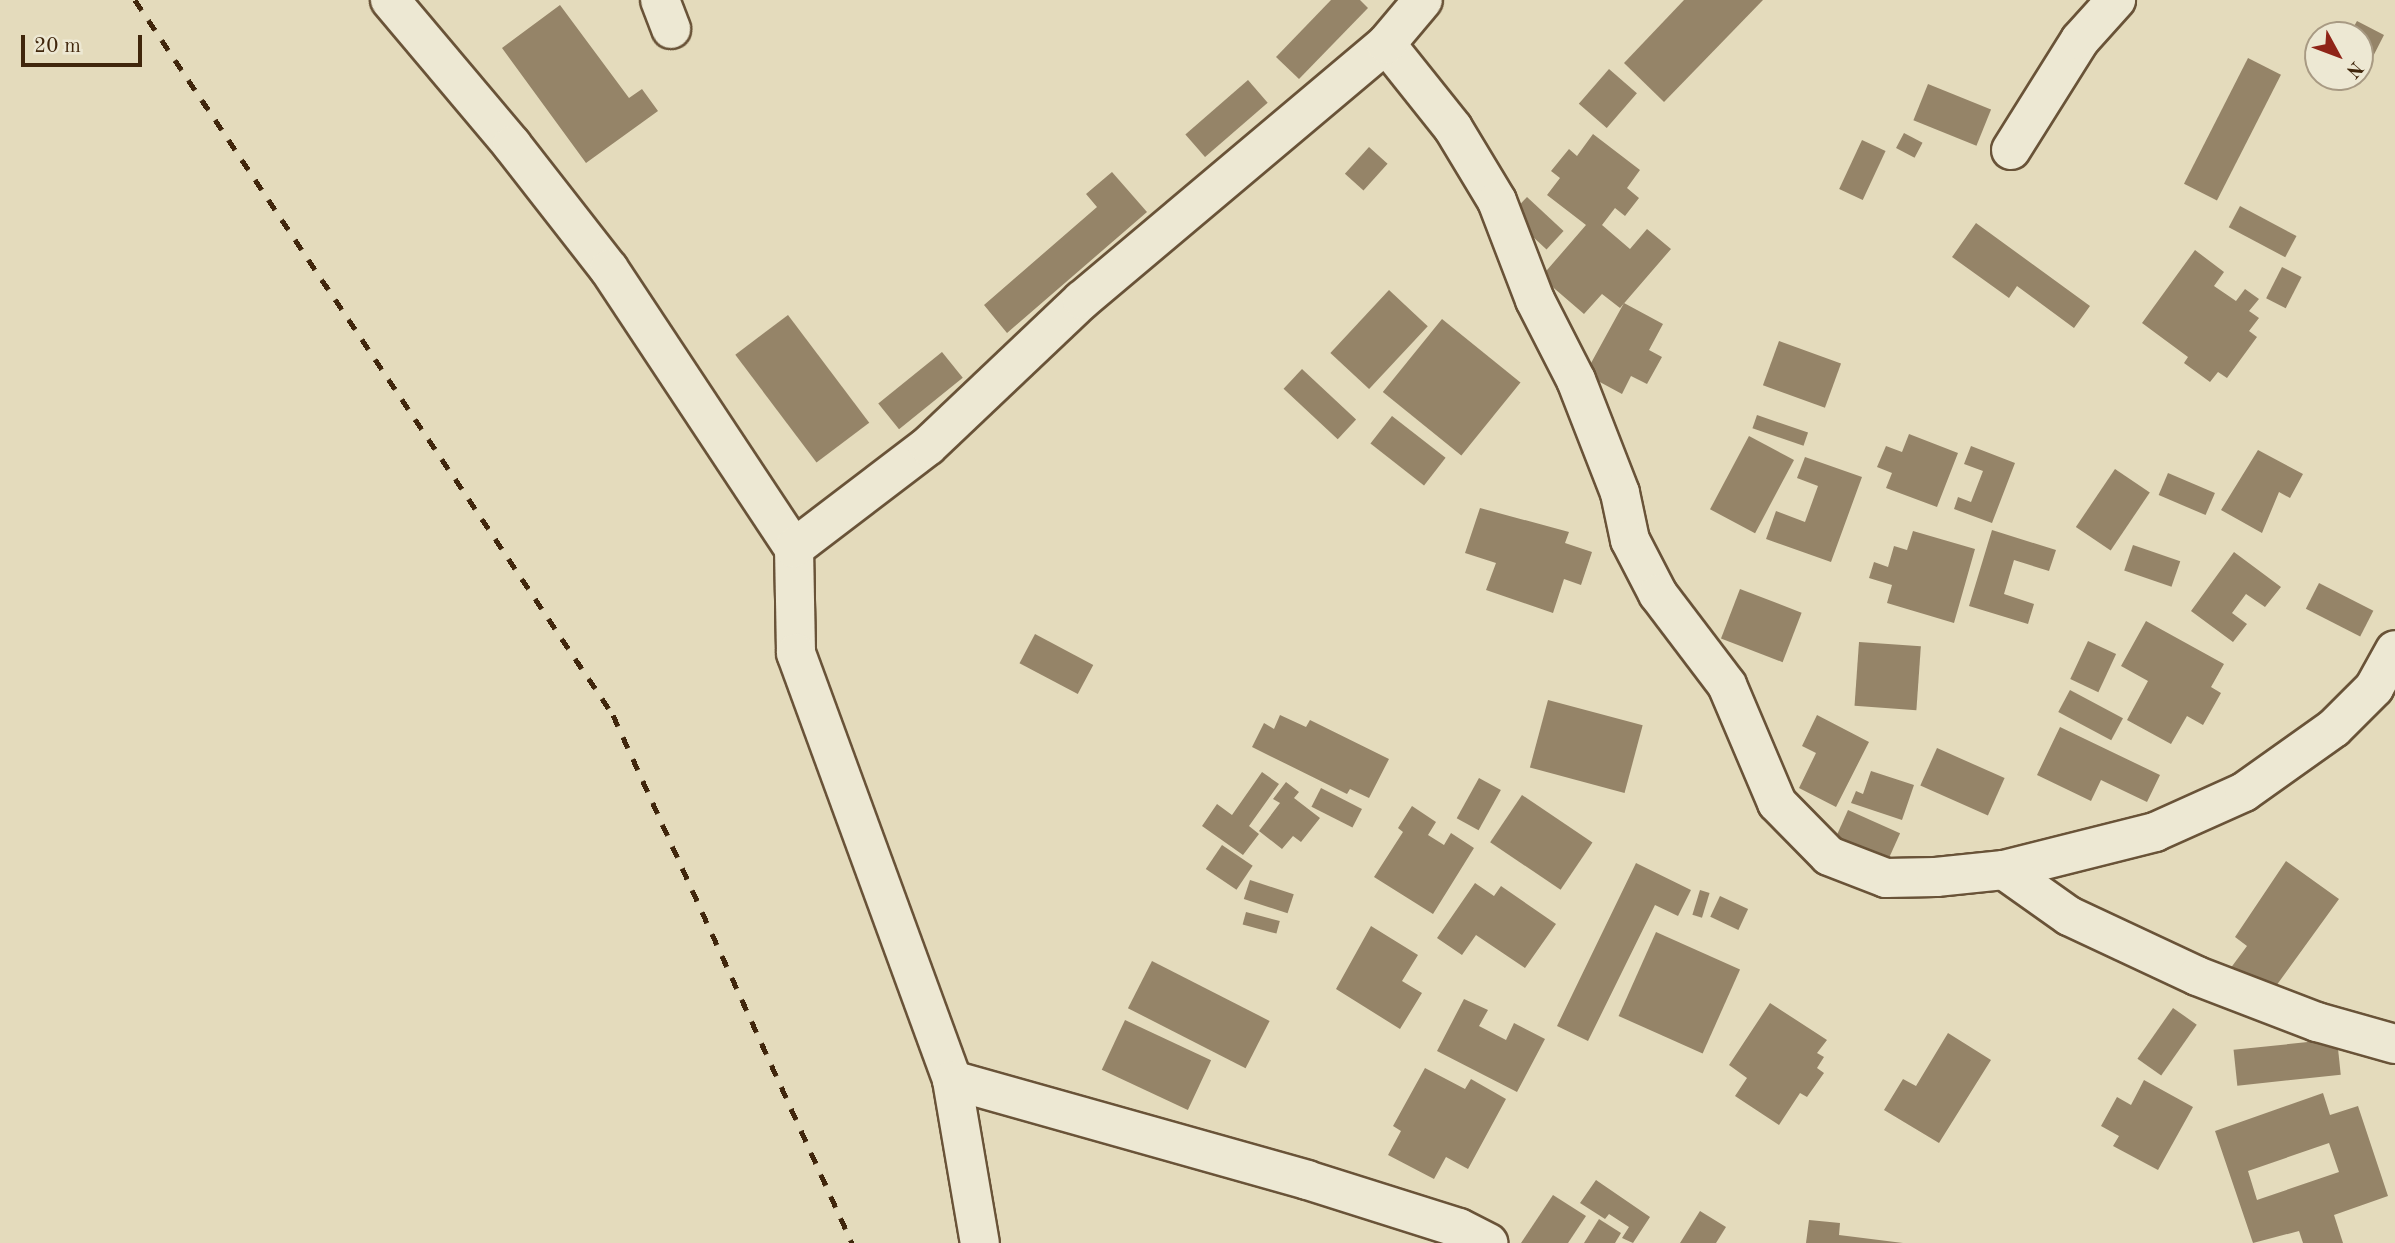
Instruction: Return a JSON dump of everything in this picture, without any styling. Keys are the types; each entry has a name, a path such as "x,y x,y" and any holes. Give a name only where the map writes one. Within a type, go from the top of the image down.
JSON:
{"street":[{"path":"390,0 608,269 794,548 796,653 952,1080 980,1243"},
{"path":"794,548 928,446 1082,300 1386,44 1423,0"},
{"path":"2011,150 2080,40 2116,0"},
{"path":"1386,44 1453,128 1497,201 1535,300 1576,380 1620,494 1630,540 1658,594 1727,685 1777,803 1829,856 1861,872 1886,878 2004,870 2155,832 2244,792 2334,728 2374,688 2395,650"},
{"path":"2004,870 2069,916 2197,976 2317,1022 2395,1044"},
{"path":"952,1080 1307,1180 1466,1238"}],"building":[{"path":"1331,0 1360,0 1368,8 1299,79 1276,57"},
{"path":"1684,0 1763,0 1664,102 1624,63"},
{"path":"560,5 629,98 642,89 658,111 586,163 502,48"},
{"path":"2374,30 2384,35 2374,55"},
{"path":"2248,58 2281,75 2217,200 2184,184"},
{"path":"1609,69 1637,93 1607,128 1579,104"},
{"path":"1248,80 1268,103 1205,157 1185,134"},
{"path":"1928,84 1991,109 1976,146 1913,120"},
{"path":"1904,133 1923,143 1915,158 1896,148"},
{"path":"1593,134 1640,170 1627,188 1639,198 1625,216 1615,208 1602,225 1630,249 1647,229 1671,249 1620,308 1602,294 1584,314 1541,277 1586,225 1547,195 1560,178 1551,171 1569,149 1577,156"},
{"path":"1862,140 1886,151 1863,200 1839,189"},
{"path":"1369,147 1388,164 1363,190 1345,174"},
{"path":"1112,172 1147,212 1007,333 984,305 1097,207 1086,194"},
{"path":"1527,197 1564,231 1547,249 1510,215"},
{"path":"2240,206 2297,236 2285,257 2229,227"},
{"path":"1976,223 2090,306 2074,328 2017,286 2009,298 1952,257"},
{"path":"2195,250 2224,272 2214,286 2236,301 2245,289 2259,299 2249,311 2259,318 2249,331 2257,337 2227,378 2218,372 2210,382 2184,363 2188,357 2142,323"},
{"path":"2282,267 2302,277 2286,308 2266,298"},
{"path":"1389,290 1428,326 1369,389 1330,353"},
{"path":"1624,303 1663,324 1649,350 1662,357 1647,384 1631,376 1622,394 1585,374"},
{"path":"788,315 869,423 817,463 735,355"},
{"path":"1442,319 1520,383 1461,456 1383,392"},
{"path":"1779,341 1841,364 1825,408 1763,385"},
{"path":"942,352 963,378 899,429 878,404"},
{"path":"1302,369 1356,419 1338,439 1284,389"},
{"path":"1757,415 1808,433 1804,446 1752,428"},
{"path":"1392,416 1446,458 1424,485 1370,444"},
{"path":"1909,434 1958,453 1937,507 1886,488 1892,473 1877,467 1886,446 1902,452"},
{"path":"1749,436 1794,460 1755,533 1710,509"},
{"path":"1971,446 2015,463 1992,523 1954,509 1958,497 1971,502 1983,471 1964,464"},
{"path":"2258,450 2303,474 2290,498 2279,492 2262,533 2221,510"},
{"path":"1805,457 1862,477 1831,562 1766,539 1776,511 1805,522 1818,486 1797,478"},
{"path":"2115,469 2150,492 2111,551 2076,527"},
{"path":"2168,473 2215,493 2206,515 2159,495"},
{"path":"1480,508 1569,532 1565,543 1592,552 1581,585 1564,579 1553,613 1486,590 1496,563 1465,553"},
{"path":"1992,530 2056,550 2049,571 2014,560 2004,594 2034,604 2028,624 1969,606"},
{"path":"1913,531 1975,549 1954,623 1887,603 1892,585 1869,578 1874,562 1888,567 1894,546 1907,550"},
{"path":"2133,545 2180,561 2171,587 2124,571"},
{"path":"2234,552 2281,587 2265,607 2246,594 2232,613 2247,624 2233,642 2191,611"},
{"path":"2319,583 2373,611 2360,637 2306,609"},
{"path":"1740,589 1802,613 1783,662 1721,638"},
{"path":"2146,621 2224,664 2211,687 2221,693 2203,725 2187,716 2171,744 2127,720 2148,681 2121,666"},
{"path":"1035,634 1093,665 1078,694 1020,663"},
{"path":"2088,641 2116,654 2098,692 2070,679"},
{"path":"1859,642 1921,646 1916,710 1855,706"},
{"path":"2070,690 2123,718 2111,740 2058,712"},
{"path":"1548,700 1643,725 1625,793 1530,768"},
{"path":"1280,715 1306,727 1310,720 1389,759 1369,798 1350,789 1347,794 1252,747 1264,723 1274,729"},
{"path":"1817,715 1869,742 1836,807 1799,788 1816,753 1802,746"},
{"path":"2060,727 2160,775 2147,802 2101,780 2091,801 2037,775"},
{"path":"1937,748 2005,778 1988,816 1920,785"},
{"path":"1871,771 1914,785 1902,820 1851,803 1856,791 1863,794"},
{"path":"1262,772 1279,784 1249,826 1259,834 1243,855 1202,826 1217,804 1232,815"},
{"path":"1479,778 1501,790 1479,830 1457,818"},
{"path":"1286,782 1299,792 1294,798 1320,818 1301,842 1293,836 1282,849 1259,831 1280,803 1273,799"},
{"path":"1321,788 1362,809 1352,828 1311,807"},
{"path":"1522,795 1592,843 1561,890 1490,842"},
{"path":"1412,806 1436,822 1428,835 1444,845 1451,833 1474,848 1433,914 1374,877 1403,832 1398,828"},
{"path":"1848,810 1900,833 1888,861 1836,837"},
{"path":"1222,845 1253,866 1236,890 1206,869"},
{"path":"2286,861 2339,899 2268,997 2230,969 2247,946 2235,937"},
{"path":"1636,863 1691,890 1678,916 1655,905 1588,1041 1557,1026"},
{"path":"1250,880 1294,894 1288,913 1244,899"},
{"path":"1475,883 1494,896 1501,886 1556,924 1525,968 1476,935 1462,955 1437,938"},
{"path":"1700,890 1710,893 1702,918 1692,915"},
{"path":"1720,896 1748,909 1738,930 1710,917"},
{"path":"1246,912 1280,921 1276,934 1243,925"},
{"path":"1371,926 1418,955 1402,981 1422,993 1400,1029 1336,989"},
{"path":"1656,932 1740,969 1703,1053 1619,1016"},
{"path":"1152,961 1270,1021 1246,1068 1128,1008"},
{"path":"1464,999 1488,1010 1479,1026 1506,1040 1514,1023 1545,1039 1517,1092 1437,1051"},
{"path":"1770,1003 1827,1040 1817,1053 1824,1057 1817,1068 1824,1073 1807,1097 1800,1093 1779,1125 1735,1096 1747,1078 1729,1065"},
{"path":"2173,1008 2197,1025 2161,1075 2137,1059"},
{"path":"1125,1020 1211,1060 1188,1110 1102,1070"},
{"path":"1948,1033 1991,1060 1939,1143 1884,1110 1903,1079 1916,1086"},
{"path":"2337,1039 2341,1075 2237,1086 2234,1050"},
{"path":"1425,1068 1465,1089 1471,1079 1506,1099 1468,1169 1446,1157 1434,1179 1388,1155 1401,1131 1393,1126"},
{"path":"2144,1080 2193,1107 2158,1170 2113,1146 2119,1136 2101,1126 2117,1097 2131,1105"},
{"path":"2323,1093 2330,1115 2358,1106 2388,1196 2334,1215 2343,1243 2303,1243 2299,1231 2253,1243 2215,1131","holes":["2329,1143 2339,1172 2257,1200 2248,1171"]},
{"path":"1596,1180 1650,1217 1633,1243 1622,1238 1629,1227 1609,1214 1605,1219 1580,1203"},
{"path":"1553,1195 1586,1216 1568,1243 1521,1243"},
{"path":"1700,1211 1726,1227 1716,1243 1680,1243"},
{"path":"1599,1219 1621,1233 1615,1243 1584,1243"},
{"path":"1809,1220 1840,1223 1839,1235 1903,1243 1806,1243"}],"railway":[{"path":"135,0 613,715 852,1243"}]}
